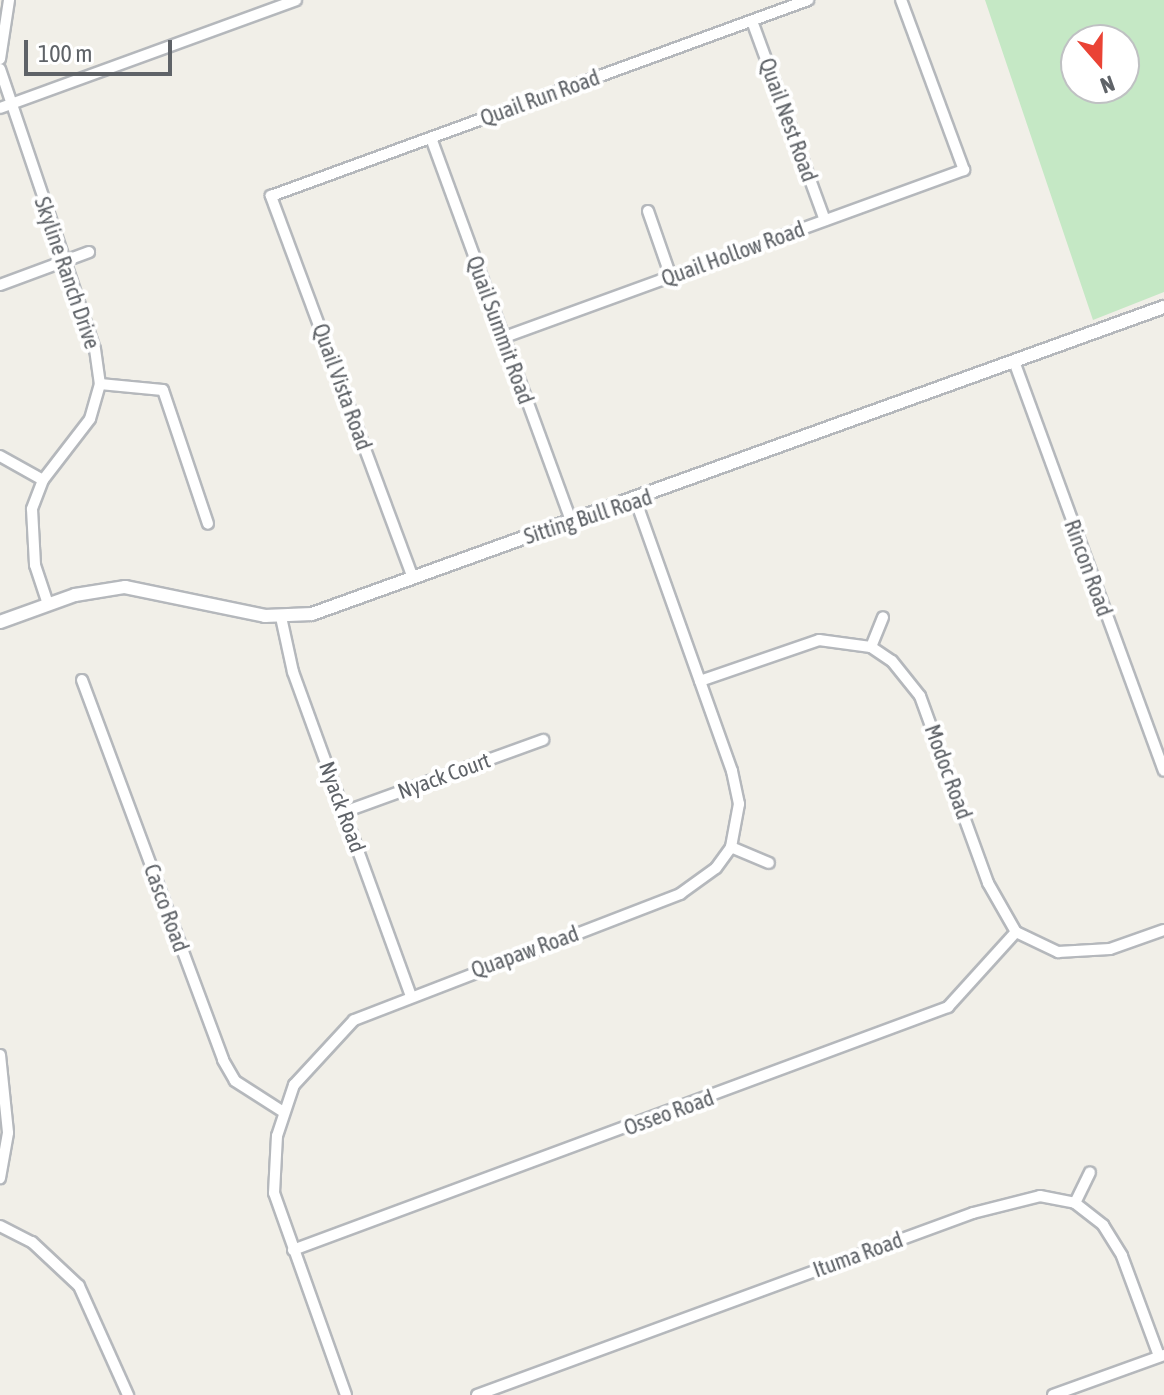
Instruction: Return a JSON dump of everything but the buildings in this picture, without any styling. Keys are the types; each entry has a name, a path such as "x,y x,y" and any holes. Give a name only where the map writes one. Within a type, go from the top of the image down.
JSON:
{"street":[{"path":"0,59 9,0"},
{"path":"4,107 296,0"},
{"name":"Quail Run Road","path":"271,196 808,0"},
{"name":"Quail Hollow Road","path":"502,338 964,170 901,0"},
{"name":"Quail Nest Road","path":"752,21 825,220"},
{"name":"Skyline Ranch Drive","path":"0,69 4,107 95,349 100,384 90,419 43,480 32,509 33,546 48,604"},
{"name":"Quail Summit Road","path":"431,138 571,521"},
{"name":"Quail Vista Road","path":"271,196 413,578"},
{"path":"648,211 671,277"},
{"path":"0,285 89,252"},
{"name":"Sitting Bull Road","path":"0,622 48,604 125,587 281,617 324,611 571,521 636,502 1164,307"},
{"name":"Rincon Road","path":"1015,364 1164,771"},
{"path":"100,384 150,384 163,390 208,524"},
{"path":"0,456 43,480"},
{"path":"636,502 737,792 731,847 769,863"},
{"name":"Nyack Road","path":"281,617 293,672 410,994"},
{"path":"700,681 819,640 871,647 883,617"},
{"name":"Modoc Road","path":"871,647 892,661 920,696 988,883 1016,932"},
{"name":"Casco Road","path":"82,680 223,1060 235,1081 282,1111"},
{"name":"Nyack Court","path":"344,812 543,740"},
{"name":"Quapaw Road","path":"346,1395 274,1193 282,1111 294,1085 330,1039 354,1020 410,994 680,894 716,868 731,847"},
{"path":"1016,932 1058,952 1110,949 1164,930"},
{"name":"Osseo Road","path":"293,1250 936,1012 978,980 1016,932"},
{"path":"0,1055 8,1133 0,1178"},
{"path":"1053,1395 1162,1355 1122,1256 1103,1225 1075,1203 1090,1172"},
{"name":"Ituma Road","path":"477,1395 1017,1199 1075,1203"},
{"path":"0,1226 32,1242 79,1286 128,1395"}],"green space":[{"path":"985,0 1164,0 1164,292 1093,320"}]}
